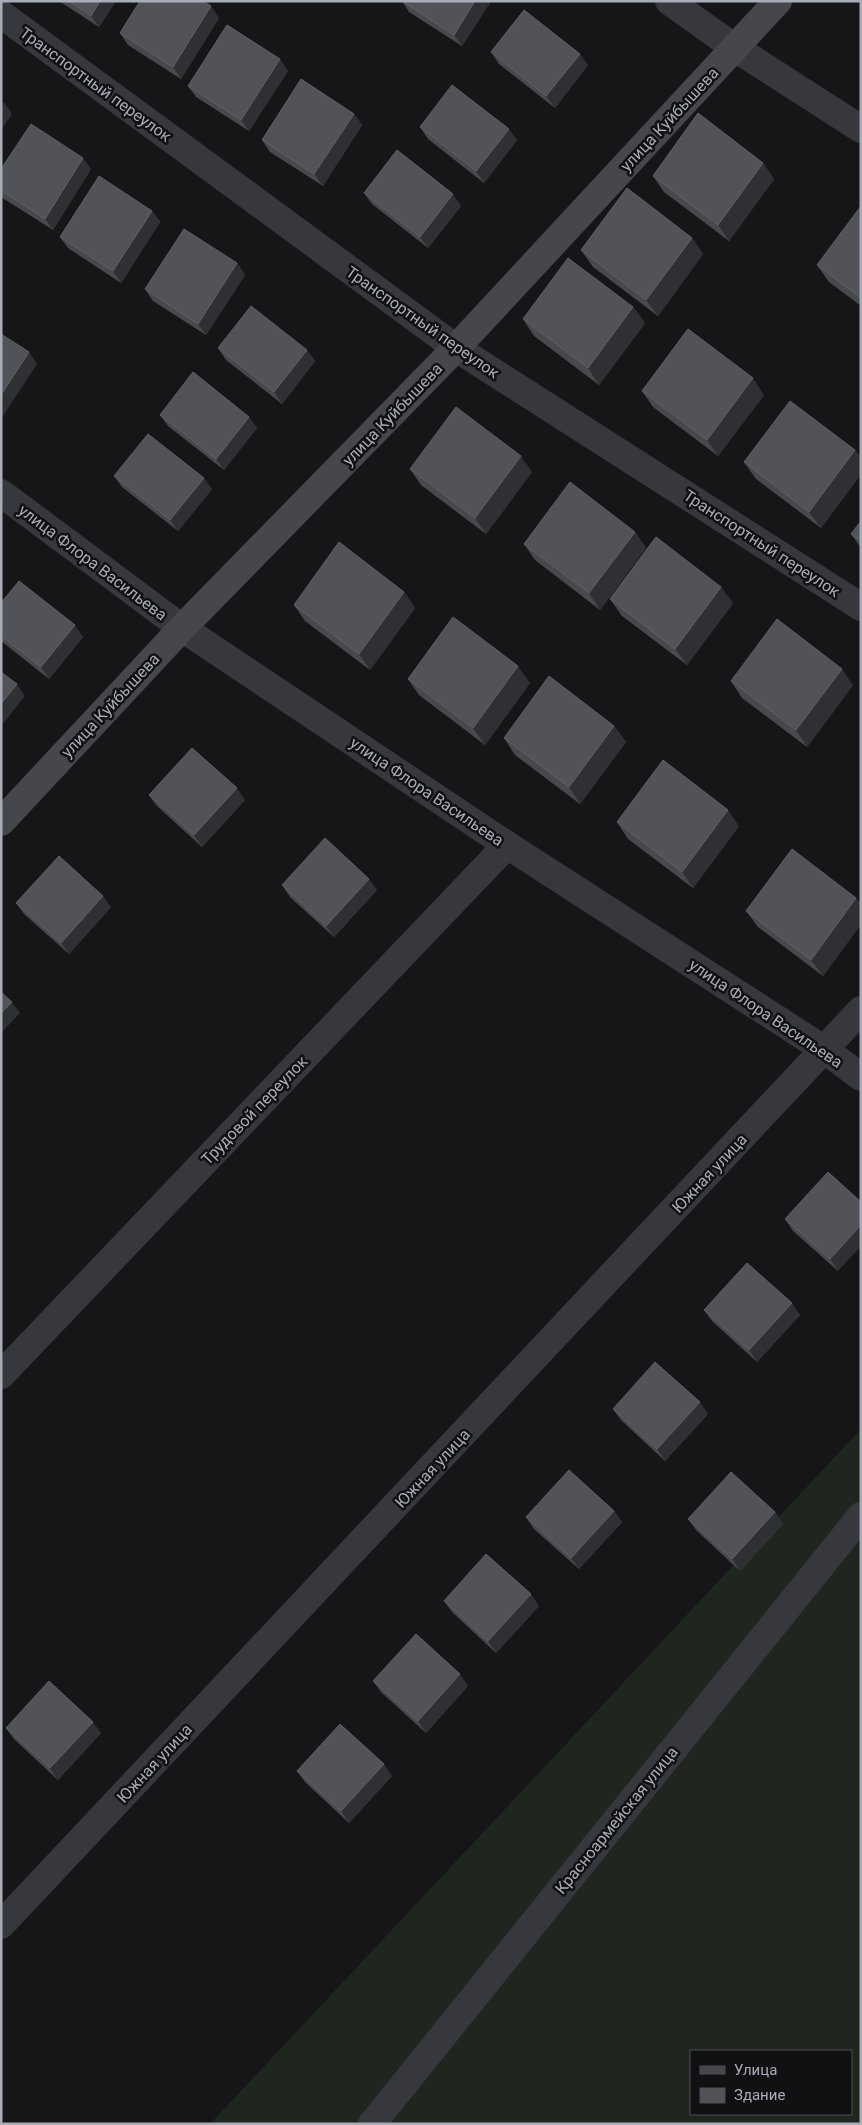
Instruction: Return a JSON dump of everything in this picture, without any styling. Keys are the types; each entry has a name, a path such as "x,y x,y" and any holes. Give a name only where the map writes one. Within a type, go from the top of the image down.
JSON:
{"street":[{"path":"669,1 735,48 861,129"},
{"name":"улица Куйбышева","path":"1,822 182,628 456,348 778,1"},
{"name":"Транспортный переулок","path":"1,14 456,348 861,607"},
{"name":"улица Флора Васильева","path":"1,493 182,628 507,845 825,1050 861,1077"},
{"name":"Трудовой переулок","path":"1,1375 507,845"},
{"name":"Южная улица","path":"1,1925 861,1010"},
{"name":"Красноармейская улица","path":"372,2124 861,1516"}],"shaded area":[{"path":"861,1429 861,2124 210,2124"}],"building":[{"path":"69,1 100,1 91,16"},
{"path":"140,1 203,1 211,6 173,67 120,33"},
{"path":"402,1 475,1 454,35"},
{"path":"524,10 580,54 546,96 491,52"},
{"path":"227,25 280,59 241,120 188,86"},
{"path":"301,79 354,114 314,174 262,140"},
{"path":"452,85 509,129 476,171 420,127"},
{"path":"698,113 763,163 718,225 653,176"},
{"path":"31,124 83,158 45,219 1,190 1,169"},
{"path":"397,150 453,194 420,237 364,193"},
{"path":"99,176 152,211 113,271 60,237"},
{"path":"627,188 692,238 646,300 581,250"},
{"path":"861,206 861,298 817,265"},
{"path":"184,229 237,263 198,324 145,289"},
{"path":"568,258 633,307 588,368 523,319"},
{"path":"251,306 307,350 274,392 218,348"},
{"path":"688,329 753,378 707,440 642,391"},
{"path":"1,334 29,352 1,395"},
{"path":"193,372 249,417 216,459 160,415"},
{"path":"790,401 855,450 809,512 744,462"},
{"path":"456,407 521,456 475,518 410,469"},
{"path":"148,434 204,478 170,520 114,476"},
{"path":"570,482 635,532 589,593 524,544"},
{"path":"861,521 861,541 851,534"},
{"path":"656,537 721,587 675,649 610,599"},
{"path":"339,542 404,592 359,654 294,605"},
{"path":"19,581 75,625 41,667 1,636 1,603"},
{"path":"453,617 518,666 473,728 408,679"},
{"path":"777,619 842,669 796,730 731,681"},
{"path":"1,672 17,684 1,704"},
{"path":"549,676 614,726 569,787 504,738"},
{"path":"192,748 237,788 194,835 149,795"},
{"path":"663,760 728,810 682,872 617,822"},
{"path":"325,838 369,879 326,926 282,885"},
{"path":"792,849 856,898 811,960 746,911"},
{"path":"59,856 103,896 61,943 16,903"},
{"path":"1,992 12,1002 1,1013"},
{"path":"828,1172 861,1202 861,1225 830,1259 785,1219"},
{"path":"747,1263 792,1303 749,1350 704,1310"},
{"path":"655,1362 700,1402 657,1449 613,1409"},
{"path":"569,1470 614,1511 571,1558 526,1517"},
{"path":"731,1472 775,1512 732,1559 688,1519"},
{"path":"486,1554 531,1594 488,1641 444,1601"},
{"path":"416,1634 460,1674 418,1721 373,1681"},
{"path":"49,1681 93,1722 50,1768 6,1728"},
{"path":"340,1724 384,1764 341,1811 297,1771"}]}
